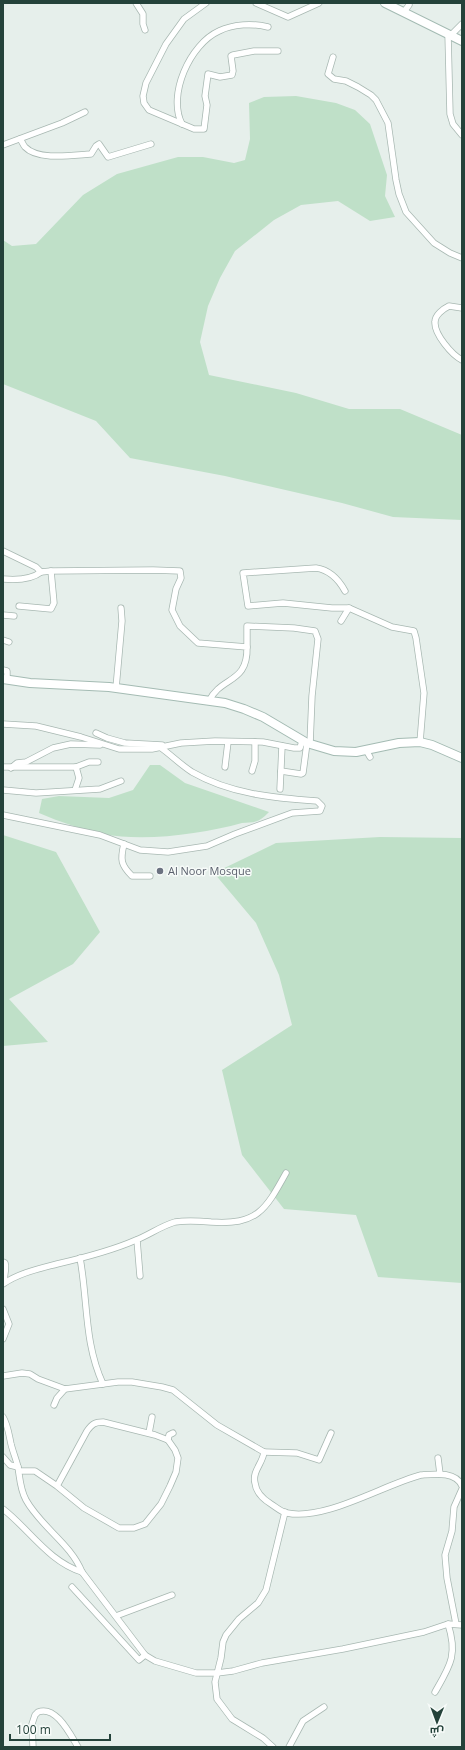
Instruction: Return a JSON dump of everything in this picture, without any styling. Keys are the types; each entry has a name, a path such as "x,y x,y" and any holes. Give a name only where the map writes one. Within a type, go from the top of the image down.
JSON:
{"main road":[{"path":"385,3 407,9 462,41"},
{"path":"5,679 116,688 209,701 244,709 263,717 306,743 334,752 368,753 399,743 420,742 432,745 462,758"}],"street":[{"path":"136,3 143,14 143,24 145,30"},
{"path":"206,3 184,19 161,52 144,91 144,103 150,110 194,129 204,129 207,105 205,96 208,74 220,77 232,75 233,71 231,56 233,54 254,51 278,51"},
{"path":"256,3 288,17 320,3"},
{"path":"462,24 450,35 450,114 453,124 462,135"},
{"path":"182,124 179,118 178,101 180,81 187,63 204,41 219,31 242,25 268,27"},
{"path":"333,57 328,74 334,79 346,81 371,95 386,117 390,130 396,180 399,194 406,212 434,244 462,258"},
{"path":"3,145 62,123 85,112"},
{"path":"20,139 26,148 43,155 62,156 91,154 99,144 108,157 151,144"},
{"path":"462,308 449,306 436,317 435,322 439,336 447,347 462,360"},
{"path":"3,551 36,567 41,572"},
{"path":"345,591 339,580 323,569 316,568 243,573 248,606 283,603 332,608 349,608 392,627 414,631 424,693 420,742"},
{"path":"19,606 51,609 54,604 51,570"},
{"path":"3,579 28,578 36,576 41,572 51,570 180,571 181,578 176,589 172,610 180,626 198,643 247,646"},
{"path":"116,688 122,621 121,608"},
{"path":"342,621 349,608"},
{"path":"3,615 14,616"},
{"path":"209,701 213,693 242,671 245,665 247,626 294,628 315,631 318,639 303,773 300,774 281,771"},
{"path":"3,640 10,642"},
{"path":"3,670 7,671 5,679"},
{"path":"3,724 36,726 86,738 103,745 119,749 152,749 192,742 255,742 300,748 306,743"},
{"path":"3,814 100,835 140,850 168,852 207,846 292,813 320,811 322,806 318,801 270,797 231,789 192,772 162,747 154,744 125,744 96,733"},
{"path":"225,767 228,742"},
{"path":"252,771 255,742"},
{"path":"11,768 17,763 26,762 53,748 71,744 103,745"},
{"path":"280,788 282,746"},
{"path":"3,767 76,767 89,762 98,762"},
{"path":"75,790 79,778 76,767"},
{"path":"3,790 36,793 100,789 120,780"},
{"path":"124,844 121,856 124,867 132,876 150,876"},
{"path":"3,1262 7,1268 4,1276 4,1283 20,1274 80,1258 137,1240 173,1223 182,1221 234,1223 261,1212 286,1174"},
{"path":"137,1240 140,1276"},
{"path":"80,1258 84,1278 85,1316 95,1362 103,1384"},
{"path":"3,1309 9,1324 3,1339"},
{"path":"3,1376 22,1373 30,1374 38,1379 64,1389 132,1382 162,1386 173,1390 217,1425 264,1452 297,1453 319,1460 331,1433"},
{"path":"54,1405 64,1389"},
{"path":"149,1433 152,1417"},
{"path":"3,1418 8,1428 22,1490 26,1500 44,1524 79,1562 82,1572 145,1655 155,1661 191,1672 217,1673 288,1658 344,1649 424,1632 448,1624 459,1624 447,1578 445,1555 452,1531 454,1507 461,1492"},
{"path":"3,1458 10,1465 18,1469 35,1471 57,1486 84,1508 119,1528 134,1528 145,1524 166,1496 176,1472 178,1458 175,1450 168,1440 149,1433 103,1422 96,1422 92,1424 57,1486"},
{"path":"168,1440 169,1435 173,1433"},
{"path":"264,1452 254,1475 255,1486 263,1498 285,1512 304,1513 323,1510 345,1504 421,1475 448,1475 460,1481 462,1486"},
{"path":"438,1458 440,1474"},
{"path":"3,1509 21,1524 44,1549 59,1560 82,1572"},
{"path":"273,1747 263,1738 237,1723 217,1699 215,1690 223,1642 226,1635 239,1619 258,1603 266,1590 285,1512"},
{"path":"72,1587 140,1660 145,1655"},
{"path":"116,1616 172,1595"},
{"path":"435,1692 446,1672 453,1653 452,1637 448,1624"},
{"path":"288,1747 303,1720 324,1707"},
{"path":"33,1747 33,1719 38,1712 45,1710 52,1713 60,1721 78,1747"}],"green space":[{"path":"296,96 336,103 355,110 370,124 387,175 385,196 395,217 370,221 338,201 301,205 274,220 235,251 220,278 208,306 200,342 209,375 296,393 349,409 400,409 462,435 462,520 393,517 342,503 225,476 130,458 96,421 3,384 3,240 12,246 36,244 83,195 117,174 178,157 203,157 234,163 245,160 250,139 249,103 264,97"},
{"path":"150,765 160,765 185,783 269,812 262,819 255,822 242,823 173,836 154,837 103,834 71,825 39,813 42,799 59,796 109,798 133,790"},
{"path":"3,835 56,852 100,932 73,964 9,999 48,1042 3,1046"},
{"path":"380,837 462,838 462,1283 378,1277 356,1215 284,1209 242,1155 222,1070 292,1025 279,975 256,923 214,873 276,843"}],"place":[{"name":"Al Noor Mosque","path":"160,871"}]}
